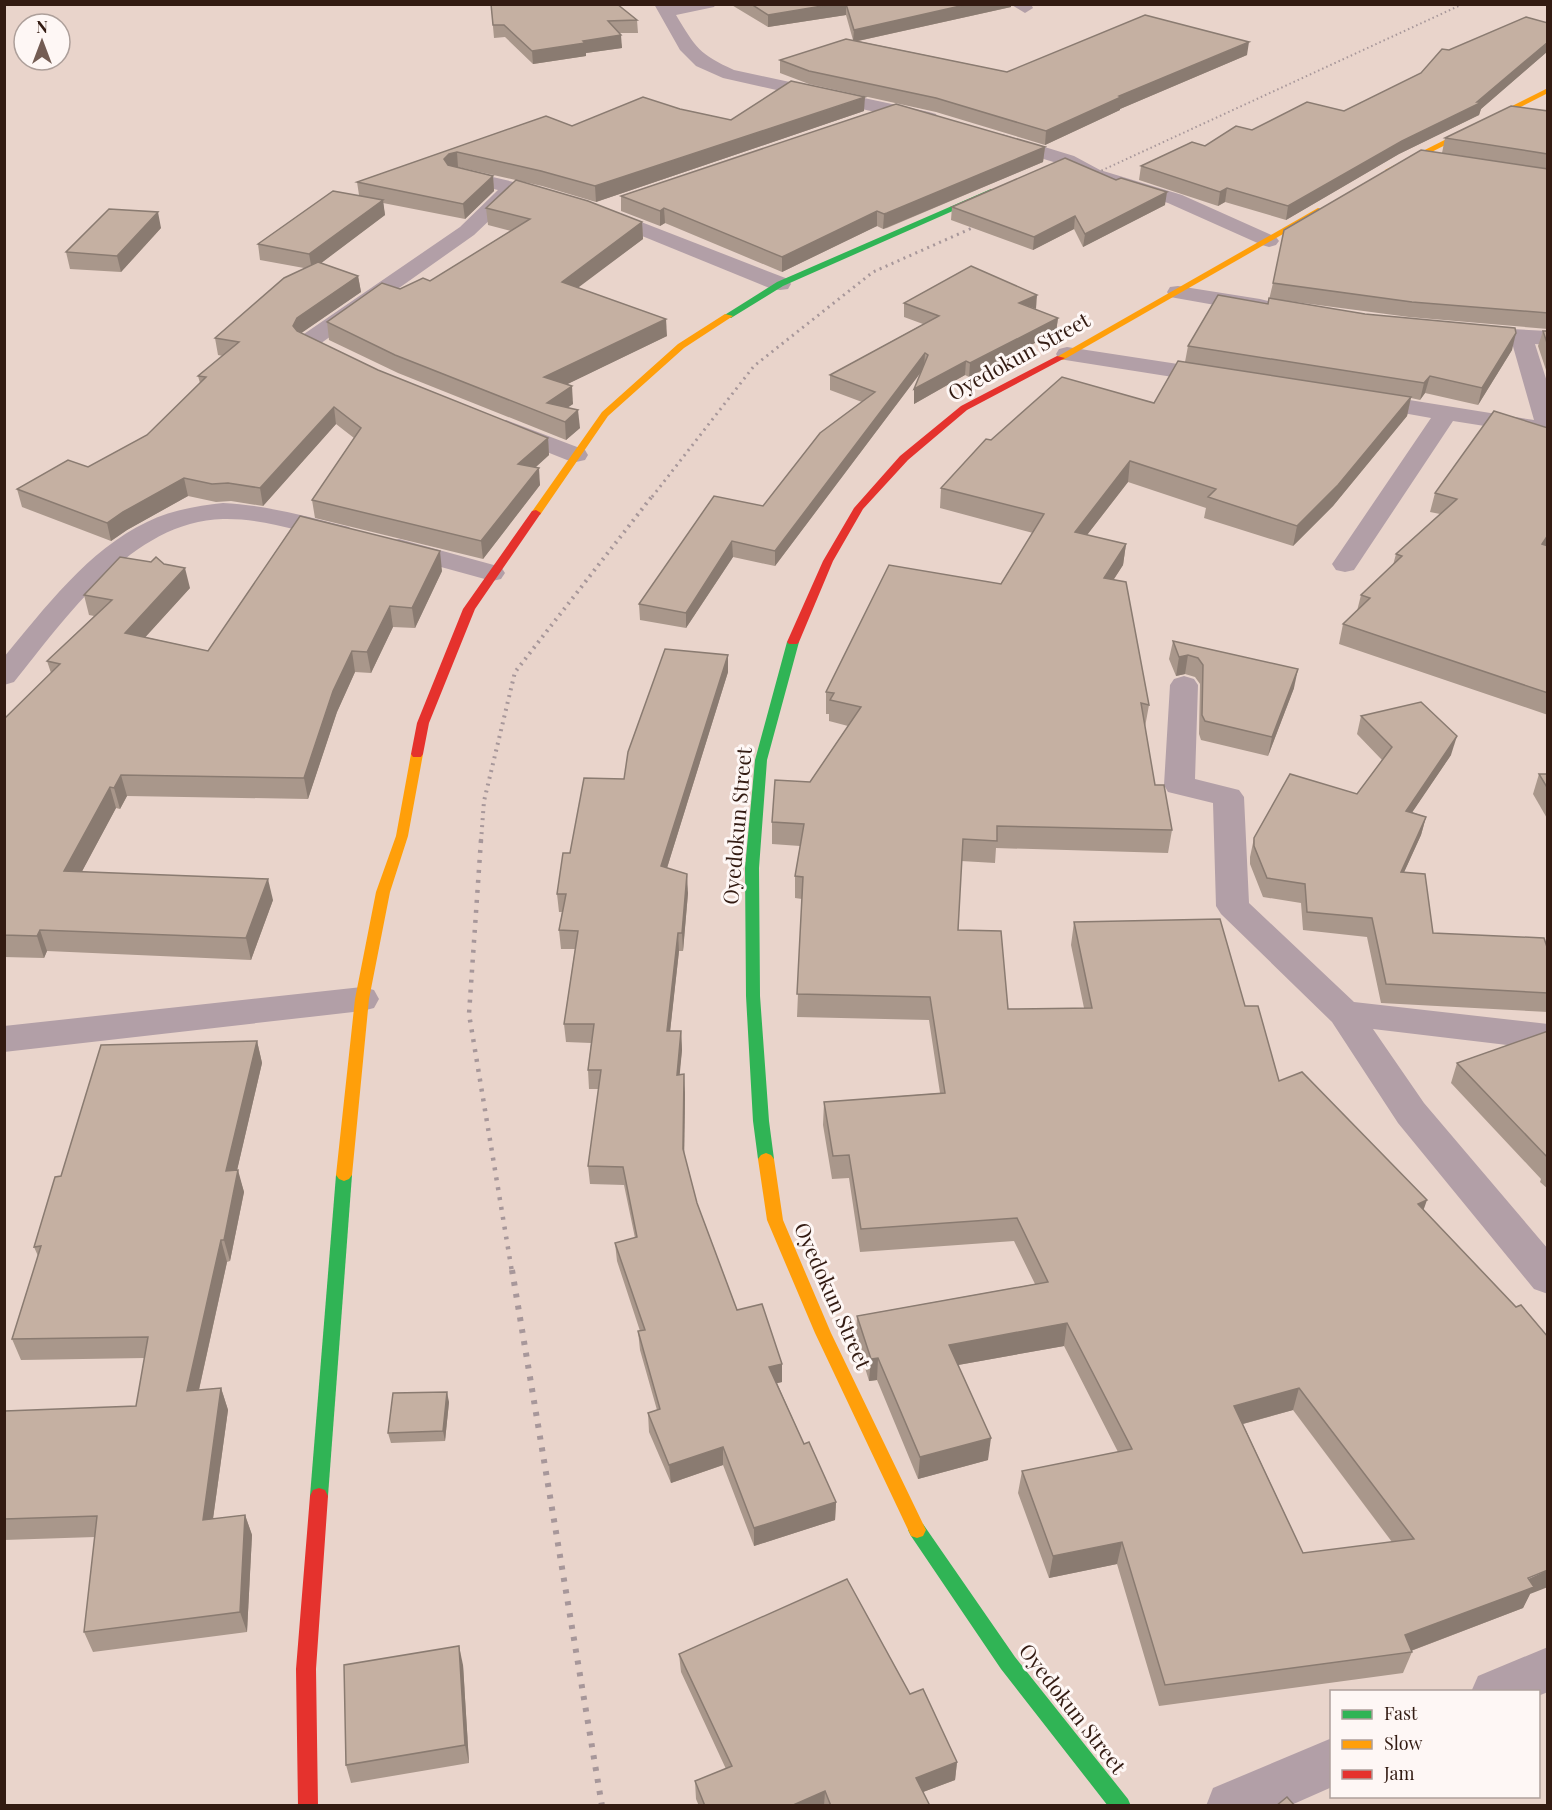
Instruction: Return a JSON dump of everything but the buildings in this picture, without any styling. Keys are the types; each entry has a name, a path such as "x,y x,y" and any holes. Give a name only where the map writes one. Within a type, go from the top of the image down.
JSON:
{"street":[{"path":"708,4 664,8 686,46 702,62 729,74 950,124"},
{"path":"1377,177 1548,90"},
{"path":"858,123 895,110"},
{"path":"982,134 1067,160 1093,174 1174,199 1269,241"},
{"path":"1417,157 1449,162"},
{"path":"1046,169 1067,160"},
{"path":"458,175 513,187 597,211 780,284"},
{"path":"329,351 309,341 467,231 513,187"},
{"path":"308,1806 306,1669 347,1133 362,999 383,892 402,836 423,723 469,609 605,414 681,346 780,284 1005,187"},
{"path":"597,211 628,200"},
{"name":"Oyedokun Street","path":"1121,1806 1008,1663 916,1529 823,1333 775,1220 761,1121 753,996 752,868 761,760 792,644 828,561 859,508 904,458 964,408 1067,354 1338,200"},
{"path":"1178,292 1277,309"},
{"path":"1455,333 1548,338"},
{"path":"1339,396 1548,428 1522,338"},
{"path":"1067,354 1233,380"},
{"path":"1345,564 1446,413"},
{"path":"488,420 576,455"},
{"path":"4,676 62,606 125,545 162,522 188,514 224,511 282,520 492,573"},
{"path":"1184,685 1179,785 1228,797 1233,906 1344,1013 1411,1113 1548,1278"},
{"path":"4,1039 362,999"},
{"path":"1344,1013 1548,1037"},
{"path":"1500,1690 1548,1669"},
{"path":"1231,1806 1330,1763"}],"railway":[{"path":"1081,180 1463,4"},
{"path":"652,497 754,366 873,272 988,221"},
{"path":"481,841 484,801 515,672 653,495"},
{"path":"481,840 469,1014 512,1272"},
{"path":"512,1270 602,1806"}],"traffic: fast":[{"path":"728,316 780,284 994,191"},
{"path":"766,1159 761,1121 753,996 752,868 761,760 793,642"},
{"path":"319,1496 344,1175"},
{"path":"917,1530 1008,1663 1121,1806"}],"traffic: slow":[{"path":"1389,170 1548,90"},
{"path":"1060,358 1321,210"},
{"path":"536,513 605,414 681,346 728,316"},
{"path":"344,1175 362,999 383,892 402,836 417,754"},
{"path":"766,1159 775,1220 823,1333 917,1530"}],"traffic: jam":[{"path":"793,642 828,561 859,508 904,458 964,408 1060,358"},
{"path":"417,754 423,723 469,609 536,513"},
{"path":"308,1806 306,1669 319,1496"}]}
